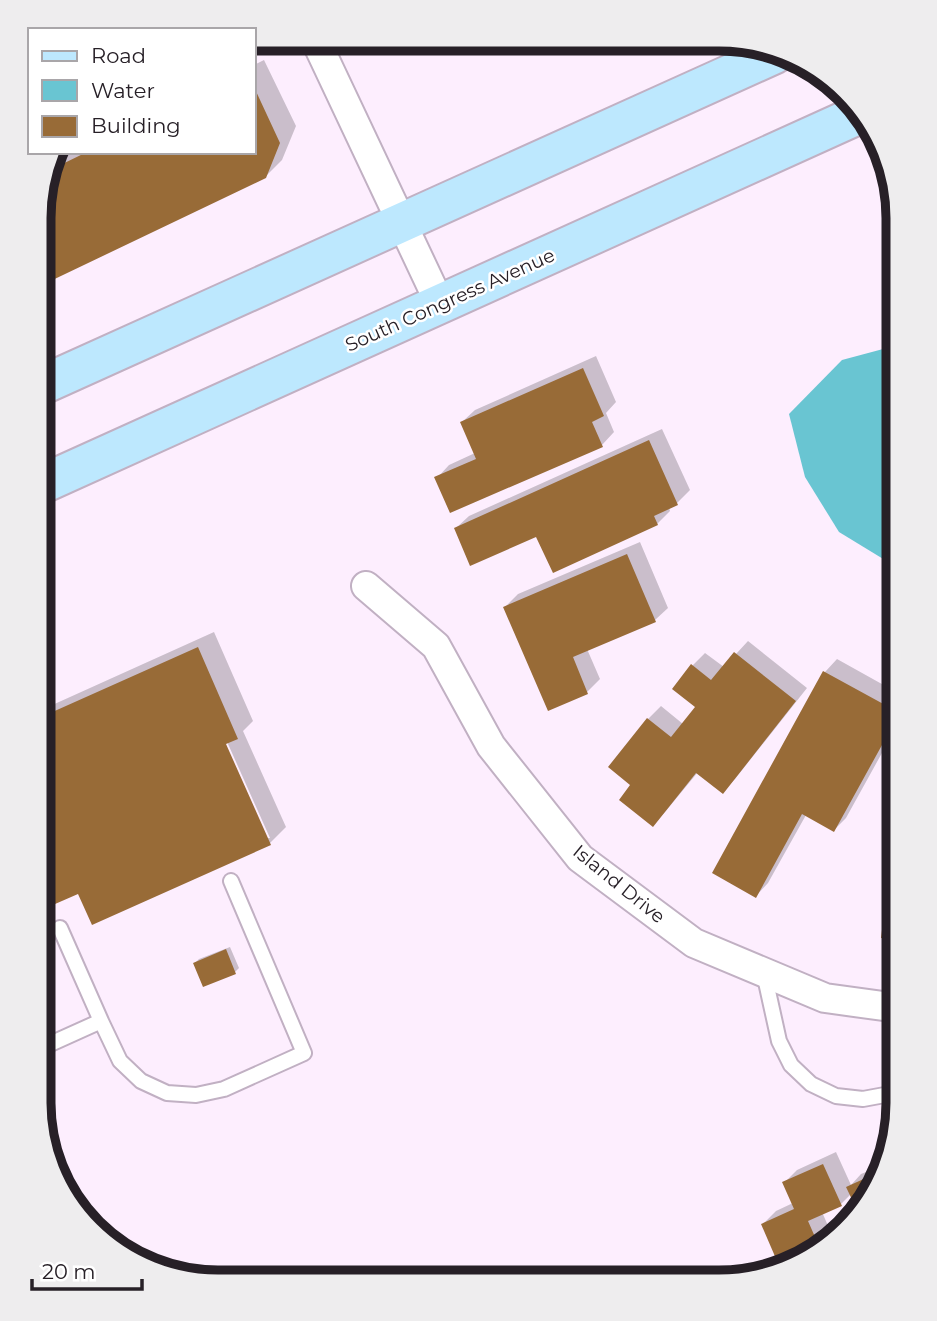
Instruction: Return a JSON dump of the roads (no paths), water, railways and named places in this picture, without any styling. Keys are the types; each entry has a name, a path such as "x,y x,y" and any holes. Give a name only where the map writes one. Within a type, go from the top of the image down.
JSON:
{"main road":[{"path":"51,381 767,58"},
{"name":"South Congress Avenue","path":"51,480 853,117"}],"street":[{"path":"321,51 440,304"},
{"name":"Island Drive","path":"366,586 436,646 491,746 580,858 694,943 824,998 886,1006"}],"lane":[{"path":"60,928 120,1062 141,1081 167,1093 196,1096 224,1089 304,1053 231,881"},
{"path":"764,973 779,1041 791,1065 811,1084 836,1096 863,1099 886,1095"},
{"path":"51,1044 101,1021"}],"water":[{"path":"886,348 886,561 839,532 805,477 789,414 842,360"}]}
